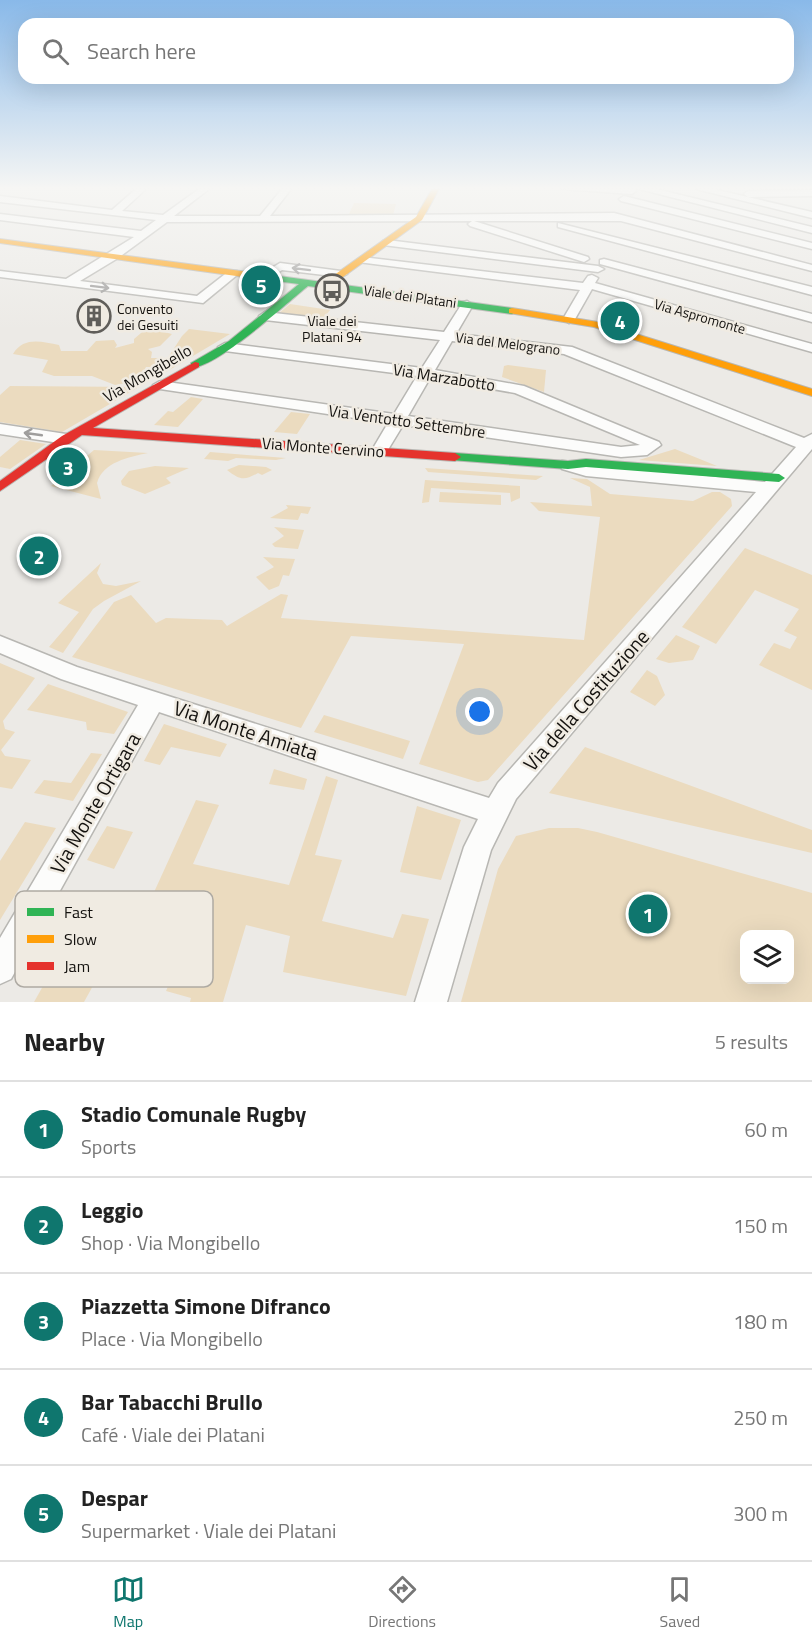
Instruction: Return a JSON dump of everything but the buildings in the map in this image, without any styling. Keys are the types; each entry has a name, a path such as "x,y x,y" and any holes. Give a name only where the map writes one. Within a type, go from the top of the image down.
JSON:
{"street":[{"path":"68,284 144,236"},
{"path":"326,285 397,236"},
{"path":"511,236 601,265 812,318"},
{"path":"600,236 812,291"},
{"path":"569,319 601,265 661,236"},
{"path":"689,236 812,268"},
{"path":"771,236 812,246"},
{"path":"721,269 782,236"},
{"name":"Viale dei Platani","path":"0,241 569,319 595,324 812,393"},
{"path":"387,243 601,265"},
{"name":"Via Aspromonte","path":"362,260 588,286 812,348"},
{"path":"264,277 280,267 341,274"},
{"path":"0,274 199,300 233,273"},
{"name":"Via Mongibello","path":"0,488 72,435 225,347 307,282"},
{"path":"380,450 467,304"},
{"name":"Via del Melograno","path":"265,316 567,350 810,442"},
{"name":"Via Marzabotto","path":"225,347 425,373 519,389 653,445"},
{"name":"Via Ventotto Settembre","path":"160,385 621,452 641,451 653,445"},
{"path":"0,429 72,435"},
{"name":"Via Monte Cervino","path":"72,435 380,450 568,465 586,471 775,483"},
{"name":"Via della Costituzione","path":"431,1002 478,847 494,812 507,791 810,442"},
{"name":"Via Monte Amiata","path":"0,644 69,673 494,812"},
{"name":"Via Monte Ortigara","path":"44,891 154,700"},
{"name":"Via Monte Ortigara","path":"0,968 15,942"}],"shaded area":[{"path":"290,304 330,310 324,318 279,313"},
{"path":"155,321 175,323 164,332 172,334 160,346 148,349 152,352 151,358 161,358 161,363 155,367 146,367 139,381 115,385 92,376 54,376 42,372 48,360 13,354 17,348 28,342 59,345 61,351 87,351 96,341 114,340 117,345 115,348 134,343 134,339"},
{"path":"189,329 230,334 166,372 160,370 182,336"},
{"path":"504,366 546,370 544,392 502,377"},
{"path":"10,386 139,387 62,432 0,422 0,395"},
{"path":"191,397 203,399 178,427 154,425 168,411 173,412"},
{"path":"291,412 310,414 297,434 274,432"},
{"path":"20,440 46,444 10,469 0,467 0,457"},
{"path":"675,449 717,466 639,460"},
{"path":"94,450 148,453 133,456 105,470 97,483 101,499 51,486"},
{"path":"210,452 286,458 276,460 236,458 228,461 204,459"},
{"path":"239,465 266,467 272,470 262,475 258,473 242,478 227,470"},
{"path":"155,466 189,468 166,478 171,483 145,494 122,485 121,481 129,471"},
{"path":"425,468 543,476 536,480 428,472"},
{"path":"570,478 587,479 610,494 693,501 712,492 720,492 731,499 732,506 488,780 478,782 419,764 464,644 351,636 301,728 72,657 114,602 131,595 156,623 166,618 222,620 227,626 281,594 288,595 281,618 584,640 600,517 539,511 530,502 592,506 590,487"},
{"path":"425,480 520,486 520,498 511,502 510,493 431,488 429,502 422,503"},
{"path":"440,492 501,495 501,505 439,502"},
{"path":"286,505 311,507 308,514 301,513 298,520 270,518 288,508"},
{"path":"274,527 304,530 298,549 275,547 272,544 284,536"},
{"path":"745,548 812,575 812,690 759,665 774,643 790,649 797,637 784,631 799,609 755,590 716,644 682,627"},
{"path":"263,557 295,559 289,576 283,575 279,586 269,590 256,577 274,567"},
{"path":"101,563 97,573 103,584 116,586 141,581 93,609 63,653 49,647 79,612 58,603"},
{"path":"676,635 700,646 693,660 669,663 656,659"},
{"path":"0,663 35,678 3,721 5,729 15,732 1,750 5,756 31,760 12,789 0,787"},
{"path":"647,670 657,676 665,695 655,706 630,692"},
{"path":"48,684 128,712 114,734 87,730 86,722 27,710"},
{"path":"324,715 410,741 403,759 314,732"},
{"path":"164,724 227,744 220,757 171,747 160,765 144,761"},
{"path":"585,747 812,830 812,853 549,793"},
{"path":"91,753 102,754 73,801 34,793 44,780 71,783"},
{"path":"274,769 307,779 304,790 269,784"},
{"path":"326,776 338,780 315,855 342,860 322,921 393,938 402,914 429,919 406,996 283,972 290,936 246,925 223,1002 190,1002 191,998 166,991 168,987 213,987 213,891 155,891 196,800 219,805 193,864 289,885"},
{"path":"417,806 461,820 441,880 400,872"},
{"path":"25,822 56,828 18,891 15,891 15,895 0,920 0,861"},
{"path":"107,826 133,832 114,869 87,860"},
{"path":"549,828 578,828 812,893 812,1002 461,1002 498,869 516,836"},
{"path":"42,987 92,987 84,1002 34,1002"}],"traffic: fast":[{"path":"279,279 512,311"},
{"path":"195,365 233,343 307,282"},
{"path":"455,457 568,465 586,463 779,478"}],"traffic: slow":[{"path":"326,285 394,236"},
{"path":"0,241 279,279"},
{"path":"512,311 595,324 812,393"}],"traffic: jam":[{"path":"0,487 66,439 195,365"},
{"path":"79,431 455,457"}],"place":[{"name":"Despar","path":"261,285"},
{"name":"Viale dei Platani 94","path":"332,291"},
{"name":"Convento dei Gesuiti","path":"94,316"},
{"name":"Bar Tabacchi Brullo","path":"620,321"},
{"name":"Piazzetta Simone Difranco","path":"68,467"},
{"name":"Leggio","path":"39,556"},
{"name":"Stadio Comunale Rugby","path":"648,914"}]}
